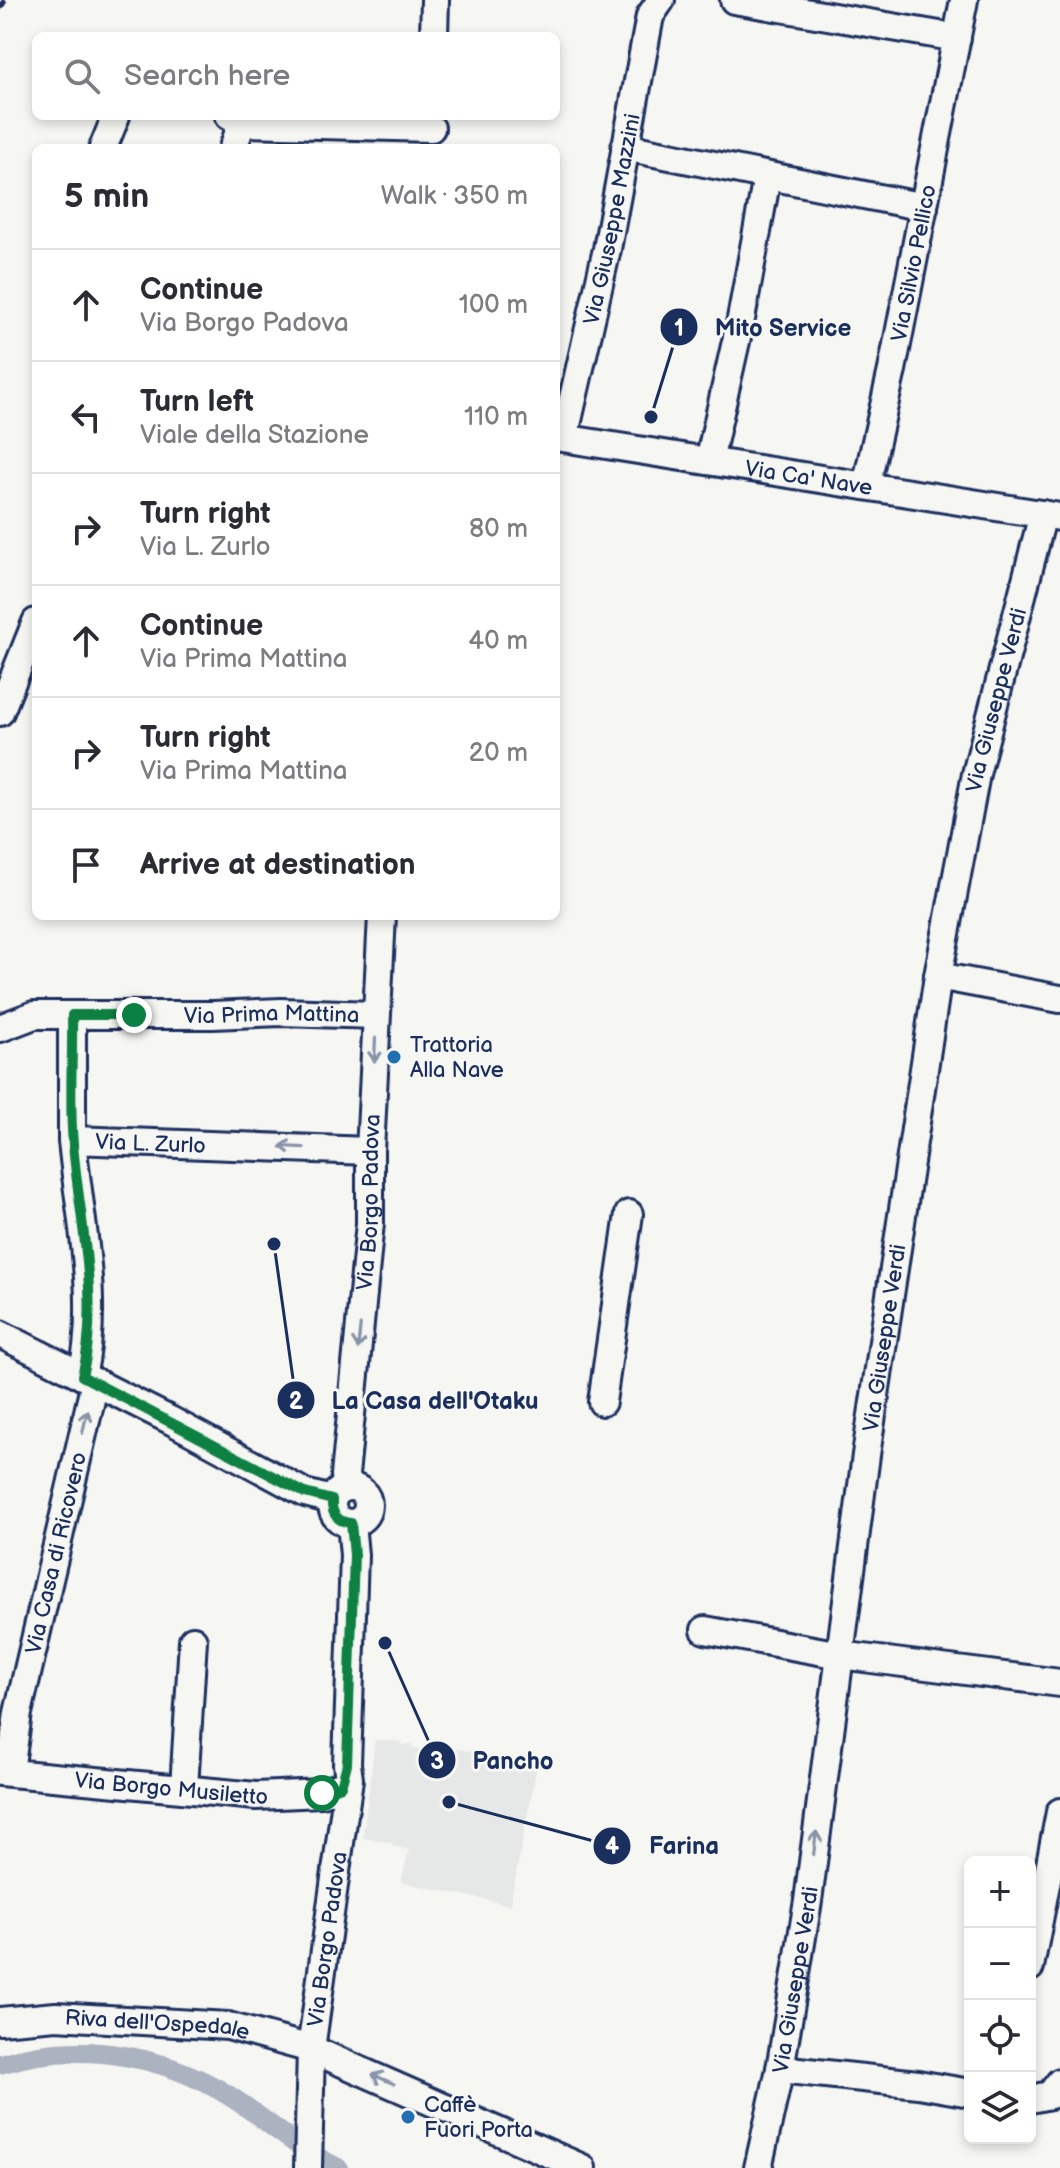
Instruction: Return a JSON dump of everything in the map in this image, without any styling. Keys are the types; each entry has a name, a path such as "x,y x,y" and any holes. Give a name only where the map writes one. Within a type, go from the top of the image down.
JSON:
{"street":[{"path":"434,32 435,0"},
{"name":"Via Giuseppe Mazzini","path":"560,438 607,249 650,16 661,0"},
{"path":"734,0 957,38"},
{"name":"Via Silvio Pellico","path":"866,486 892,370 964,0"},
{"path":"105,144 114,120"},
{"path":"233,144 236,120 328,136 431,131"},
{"path":"625,147 924,207"},
{"path":"709,461 741,319 767,177"},
{"name":"Via Ca' Nave","path":"560,438 1052,515"},
{"name":"Via Giuseppe Verdi","path":"758,2168 780,2069 808,1901 866,1455 938,976 976,774 1052,515"},
{"path":"0,712 32,632"},
{"name":"Via Borgo Padova","path":"339,1494 345,1475 370,1223 370,1151 382,920"},
{"path":"938,976 1060,999"},
{"name":"Via Prima Mattina","path":"0,1028 34,1015 281,1012 376,1015"},
{"path":"72,1015 72,1140"},
{"name":"Via L. Zurlo","path":"87,1372 88,1279 72,1140 370,1151"},
{"path":"602,1402 629,1214"},
{"path":"0,1334 87,1372 305,1493 339,1494"},
{"name":"Via Casa di Ricovero","path":"5,1772 87,1372"},
{"name":"Via Borgo Padova","path":"308,2168 311,2049 342,1827 340,1815 354,1555 351,1523 367,1513 368,1499 359,1489 339,1494"},
{"path":"705,1630 840,1655 1060,1683"},
{"path":"184,1788 193,1640"},
{"name":"Via Borgo Musiletto","path":"5,1772 256,1796 322,1793 344,1775"},
{"path":"1036,1936 1060,1812"},
{"name":"Riva dell'Ospedale","path":"0,2021 56,2016 228,2026 311,2049 582,2168"},
{"path":"780,2069 964,2092"},
{"path":"1036,2098 1050,2095 1060,2082"}],"shaded area":[{"path":"375,1740 402,1742 402,1745 411,1745 412,1748 452,1752 454,1748 537,1765 510,1905 401,1882 409,1850 392,1846 392,1843 363,1838"}],"waterway":[{"path":"0,2064 32,2056 64,2053 96,2053 159,2064 218,2089 338,2168"}],"railway":[{"path":"0,8 5,0"}],"place":[{"name":"Mito Service","path":"651,417"},
{"name":"Trattoria Alla Nave","path":"394,1057"},
{"name":"La Casa dell'Otaku","path":"274,1244"},
{"name":"Pancho","path":"385,1643"},
{"name":"Farina","path":"449,1802"},
{"name":"Caffè Fuori Porta","path":"408,2117"}],"route":[{"path":"134,1015 72,1015 72,1140 88,1279 86,1358 82,1376 305,1493 332,1500 332,1510 337,1518 351,1523 354,1555 347,1764 341,1786 322,1793"}]}
